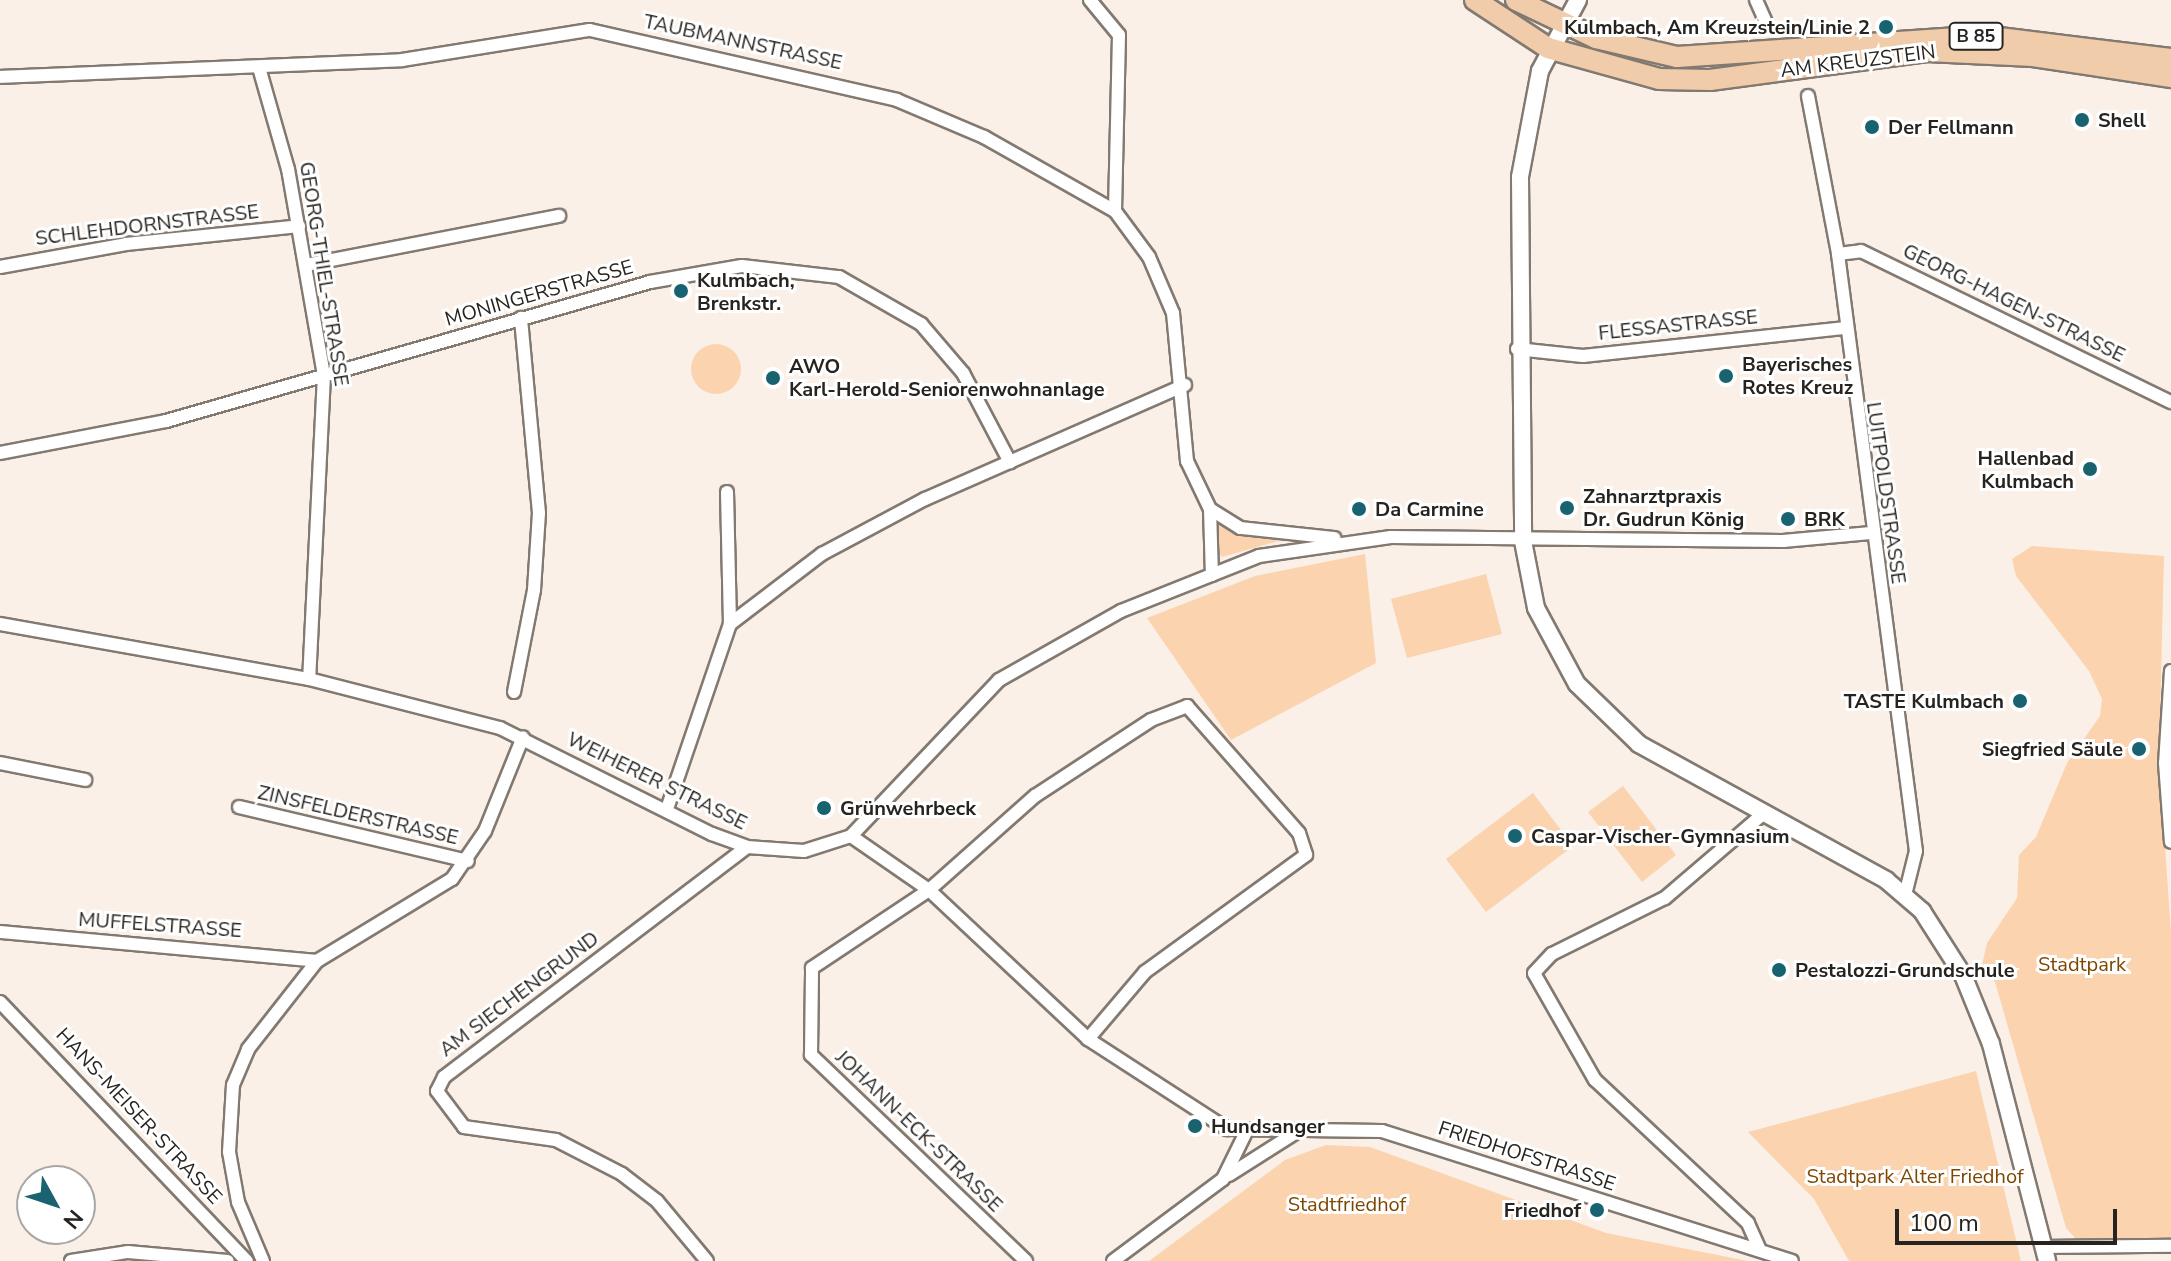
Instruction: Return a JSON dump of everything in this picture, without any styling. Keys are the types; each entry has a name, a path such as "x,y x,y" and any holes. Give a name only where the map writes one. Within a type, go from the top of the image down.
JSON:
{"main road":[{"name":"B 85","path":"1475,0 1548,48"},
{"name":"B 85","path":"1516,0 1560,25"},
{"name":"AM KREUZSTEIN","path":"1560,25 1677,57 1983,36 2171,59"},
{"name":"AM KREUZSTEIN","path":"1548,48 1612,71 1684,80 1927,51 2033,56 2171,77"}],"street":[{"path":"1090,0 1110,19 1123,55 1115,211 1163,284 1185,385 1187,461 1210,509 1212,575"},
{"path":"1578,0 1548,48 1520,177 1517,349 1523,541 1536,608 1577,684 1670,766 1905,895 1947,945 1976,1006 2047,1256 2171,1246"},
{"path":"1756,0 1767,25"},
{"name":"TAUBMANNSTRASSE","path":"0,77 260,71 402,60 590,30 897,100 984,137 1115,211"},
{"name":"GEORG-THIEL-STRASSE","path":"260,71 299,226 324,375 309,679"},
{"name":"LUITPOLDSTRASSE","path":"1808,96 1838,254 1843,328 1916,851 1905,895"},
{"path":"306,265 559,216"},
{"name":"SCHLEHDORNSTRASSE","path":"0,267 126,244 299,226"},
{"name":"GEORG-HAGEN-STRASSE","path":"1838,254 1861,251 2171,402"},
{"name":"MONINGERSTRASSE","path":"0,453 166,421 650,282 742,266 839,277 885,298 947,351 1010,462"},
{"path":"514,692 534,590 539,498 521,318"},
{"name":"FLESSASTRASSE","path":"1517,349 1583,356 1843,328"},
{"path":"730,624 822,554 1010,462 1185,385"},
{"path":"667,809 730,624 727,492"},
{"path":"1210,509 1241,528 1349,541"},
{"name":"WEIHERER STRASSE","path":"0,624 309,679 523,737 747,847 804,851 851,836 999,680 1121,611 1259,556 1349,541 1523,541 1871,533"},
{"path":"2171,671 2171,842"},
{"name":"JOHANN-ECK-STRASSE","path":"1026,1261 811,1055 812,968 929,890 1035,796 1151,720 1187,706 1299,833 1306,855 1298,865 1185,939 1088,1039"},
{"path":"263,1261 238,1202 229,1152 233,1085 262,1028 317,961 436,894 468,861 523,737"},
{"path":"0,763 85,780"},
{"name":"ZINSFELDERSTRASSE","path":"239,807 468,861"},
{"path":"1759,1248 1748,1223 1595,1080 1537,982 1539,963 1665,898 1762,815"},
{"path":"851,836 929,890 1088,1039 1181,1106 1245,1134 1223,1179"},
{"name":"AM SIECHENGRUND","path":"707,1261 657,1201 622,1174 556,1140 464,1127 437,1091 444,1077 747,847"},
{"name":"MUFFELSTRASSE","path":"0,932 317,961"},
{"name":"HANS-MEISER-STRASSE","path":"0,1002 247,1261"},
{"path":"1113,1261 1223,1179 1307,1126"},
{"name":"FRIEDHOFSTRASSE","path":"1245,1134 1307,1126 1382,1131 1759,1248 1792,1261"},
{"path":"71,1261 128,1252 228,1261"}],"green space":[{"path":"716,344 734,351 741,369 734,387 716,394 698,387 691,369 698,351"},
{"path":"1215,523 1240,532 1289,538 1222,557 1215,548"},
{"name":"Stadtpark","path":"2032,546 2164,556 2159,759 2171,933 2171,1238 2078,1241 2066,1228 1995,982 1982,965 1987,943 2017,898 2019,855 2036,837 2067,763 2100,716 2102,699 2089,671 2016,576 2012,559"},
{"path":"1365,554 1376,663 1231,740 1147,618 1255,576"},
{"path":"1486,574 1502,634 1407,658 1391,599"},
{"path":"1623,786 1676,855 1642,882 1588,812"},
{"path":"1533,793 1573,846 1486,912 1446,859"},
{"name":"Stadtpark Alter Friedhof","path":"1976,1071 2021,1261 1849,1261 1814,1199 1748,1132"},
{"name":"Stadtfriedhof","path":"1326,1145 1370,1147 1606,1233 1748,1261 1149,1261 1285,1160"}],"place":[{"name":"Kulmbach, Am Kreuzstein/Linie 2","path":"1886,27"},
{"name":"Shell","path":"2082,120"},
{"name":"Der Fellmann","path":"1872,127"},
{"name":"Kulmbach, Brenkstr.","path":"681,291"},
{"name":"Bayerisches Rotes Kreuz","path":"1726,376"},
{"name":"AWO Karl-Herold-Seniorenwohnanlage","path":"773,378"},
{"name":"Hallenbad Kulmbach","path":"2090,469"},
{"name":"Zahnarztpraxis Dr. Gudrun König","path":"1567,508"},
{"name":"Da Carmine","path":"1359,509"},
{"name":"BRK","path":"1788,519"},
{"name":"TASTE Kulmbach","path":"2020,701"},
{"name":"Siegfried Säule","path":"2139,749"},
{"name":"Grünwehrbeck","path":"824,808"},
{"name":"Caspar-Vischer-Gymnasium","path":"1515,836"},
{"name":"Pestalozzi-Grundschule","path":"1779,970"},
{"name":"Hundsanger","path":"1195,1126"},
{"name":"Friedhof","path":"1597,1210"}]}
